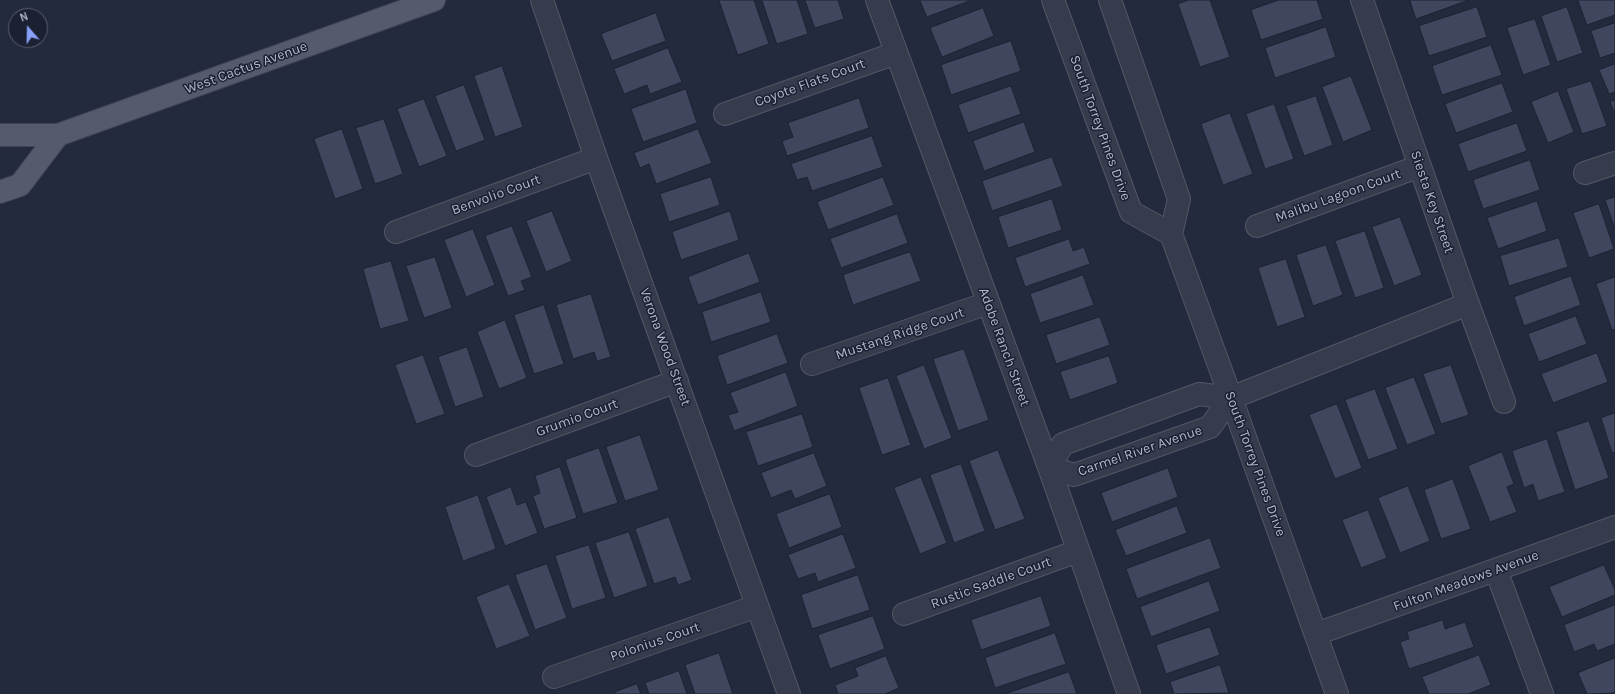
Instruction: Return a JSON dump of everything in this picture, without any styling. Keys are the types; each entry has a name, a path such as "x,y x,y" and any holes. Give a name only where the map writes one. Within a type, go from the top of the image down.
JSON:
{"main road":[{"name":"West Cactus Avenue","path":"0,135 58,135 434,0"},
{"path":"0,192 20,185 58,135"}],"street":[{"name":"Verona Wood Street","path":"542,0 596,158 789,694"},
{"name":"Adobe Ranch Street","path":"877,0 1048,467 1129,694"},
{"name":"South Torrey Pines Drive","path":"1053,0 1131,212 1171,234 1337,694"},
{"path":"1110,0 1179,199 1171,234"},
{"name":"Siesta Key Street","path":"1362,0 1468,304 1504,402"},
{"name":"Coyote Flats Court","path":"725,114 896,53"},
{"name":"Benvolio Court","path":"396,232 596,158"},
{"path":"1585,173 1615,163"},
{"name":"Malibu Lagoon Court","path":"1257,226 1420,166"},
{"name":"Mustang Ridge Court","path":"812,364 988,303"},
{"path":"1048,467 1063,444 1199,394 1231,398 1468,304"},
{"name":"Grumio Court","path":"476,455 677,381"},
{"name":"Carmel River Avenue","path":"1048,467 1074,475 1210,427 1231,398"},
{"path":"1105,429 1116,460"},
{"name":"Fulton Meadows Avenue","path":"1316,634 1615,527"},
{"name":"Rustic Saddle Court","path":"904,614 1078,551"},
{"path":"1496,570 1542,694"},
{"name":"Polonius Court","path":"554,677 757,606"}],"building":[{"path":"719,0 754,0 769,44 738,55"},
{"path":"762,0 797,0 808,34 777,44"},
{"path":"805,0 838,0 844,19 815,28"},
{"path":"920,0 972,0 927,17"},
{"path":"1189,0 1210,0 1230,57 1200,67 1178,4"},
{"path":"1279,0 1317,0 1323,19 1261,40 1251,10"},
{"path":"1410,0 1469,0 1416,19"},
{"path":"1578,0 1615,0 1615,15 1587,25"},
{"path":"1477,7 1487,37 1429,56 1419,26"},
{"path":"1567,7 1583,53 1557,62 1541,16"},
{"path":"983,8 994,36 942,57 930,28"},
{"path":"656,13 666,41 612,61 601,34"},
{"path":"1535,19 1551,65 1523,75 1507,28"},
{"path":"1615,23 1615,53 1600,58 1591,31"},
{"path":"1326,27 1336,57 1275,78 1265,48"},
{"path":"1011,41 1021,71 951,95 941,65"},
{"path":"1491,45 1502,75 1442,95 1432,66"},
{"path":"668,48 682,82 650,94 647,85 624,94 614,69"},
{"path":"1615,64 1615,92 1609,94 1599,70"},
{"path":"502,66 523,127 495,137 474,76"},
{"path":"1351,76 1372,130 1343,142 1322,87"},
{"path":"1591,81 1607,126 1582,134 1566,89"},
{"path":"1502,83 1513,112 1456,133 1445,104"},
{"path":"464,85 485,140 456,151 435,96"},
{"path":"1011,86 1021,114 968,133 958,105"},
{"path":"686,89 697,123 643,142 631,109"},
{"path":"1558,91 1574,132 1548,143 1531,102"},
{"path":"1316,96 1333,145 1304,156 1286,106"},
{"path":"859,98 869,128 787,156 782,141 793,137 788,123"},
{"path":"424,99 447,156 419,167 397,109"},
{"path":"1615,100 1615,114 1610,102"},
{"path":"1274,104 1294,159 1265,169 1246,114"},
{"path":"1230,113 1253,174 1223,185 1201,124"},
{"path":"384,119 403,174 375,184 356,128"},
{"path":"1024,122 1035,152 984,171 973,141"},
{"path":"1517,123 1527,151 1468,172 1458,144"},
{"path":"342,129 363,189 335,199 314,139"},
{"path":"698,129 712,163 656,184 649,164 640,168 634,153"},
{"path":"872,136 883,167 812,191 807,177 797,180 791,164"},
{"path":"1052,157 1063,186 992,211 982,181"},
{"path":"1530,160 1540,190 1483,209 1473,180"},
{"path":"711,177 720,205 669,222 660,194"},
{"path":"883,177 894,205 828,230 817,202"},
{"path":"1615,197 1615,229 1605,200"},
{"path":"1052,199 1062,230 1008,248 998,217"},
{"path":"1537,201 1547,231 1498,249 1487,218"},
{"path":"1599,204 1614,249 1589,258 1573,213"},
{"path":"552,211 572,261 546,272 526,221"},
{"path":"730,211 739,240 681,260 672,232"},
{"path":"897,214 908,243 841,268 830,239"},
{"path":"1400,217 1422,275 1394,286 1372,227"},
{"path":"512,226 532,277 521,281 525,290 508,296 485,236"},
{"path":"473,229 495,285 466,297 444,240"},
{"path":"1365,231 1384,288 1355,298 1335,241"},
{"path":"1559,238 1568,267 1509,286 1500,256"},
{"path":"1069,239 1073,251 1084,247 1090,264 1025,287 1015,258"},
{"path":"1326,245 1343,295 1313,306 1296,255"},
{"path":"910,252 921,281 853,305 843,275"},
{"path":"749,253 760,282 698,305 688,277"},
{"path":"435,257 452,308 424,318 406,266"},
{"path":"1286,259 1305,317 1277,327 1258,268"},
{"path":"391,261 409,321 380,329 363,269"},
{"path":"1083,275 1094,305 1040,323 1030,294"},
{"path":"1571,276 1581,305 1524,326 1514,297"},
{"path":"1615,277 1615,329 1612,330 1596,284"},
{"path":"761,292 771,322 711,342 702,312"},
{"path":"591,294 611,357 597,361 594,352 573,359 556,305"},
{"path":"544,305 564,364 534,374 514,315"},
{"path":"1576,316 1587,344 1539,362 1528,334"},
{"path":"1100,317 1110,345 1056,364 1046,335"},
{"path":"505,320 527,378 499,389 477,332"},
{"path":"777,334 788,363 727,385 717,356"},
{"path":"467,347 484,397 455,407 438,357"},
{"path":"964,349 989,420 958,431 933,359"},
{"path":"1597,353 1608,382 1553,403 1541,374"},
{"path":"423,355 445,414 416,424 395,365"},
{"path":"1109,356 1118,383 1070,400 1060,372"},
{"path":"924,365 952,438 924,449 896,376"},
{"path":"1451,365 1469,415 1441,424 1423,374"},
{"path":"786,372 798,406 734,431 728,415 738,412 730,393"},
{"path":"1414,377 1436,434 1407,445 1385,388"},
{"path":"888,378 911,445 882,455 859,388"},
{"path":"1375,389 1398,449 1368,460 1345,400"},
{"path":"1337,404 1362,468 1335,479 1309,415"},
{"path":"1615,413 1615,452 1612,453 1601,418"},
{"path":"802,414 813,447 758,466 746,432"},
{"path":"1589,421 1609,478 1575,490 1556,432"},
{"path":"640,435 659,490 625,501 606,447"},
{"path":"1547,439 1565,492 1538,501 1533,484 1524,488 1512,451"},
{"path":"599,448 618,503 583,514 565,460"},
{"path":"998,450 1025,519 995,530 969,461"},
{"path":"1502,452 1514,484 1507,487 1517,512 1490,522 1468,466"},
{"path":"814,453 827,486 795,499 791,490 771,498 761,473"},
{"path":"961,464 985,531 954,543 930,475"},
{"path":"560,467 577,518 544,529 533,496 540,493 535,476"},
{"path":"1168,468 1178,497 1112,522 1101,493"},
{"path":"921,477 947,543 920,554 894,488"},
{"path":"1453,479 1471,529 1441,539 1424,490"},
{"path":"1408,486 1430,541 1400,553 1378,498"},
{"path":"511,487 517,505 526,502 538,533 505,546 486,497"},
{"path":"830,494 842,527 789,548 776,514"},
{"path":"478,495 496,549 463,561 445,507"},
{"path":"1177,506 1187,533 1126,556 1115,530"},
{"path":"1368,510 1387,558 1361,568 1342,520"},
{"path":"669,517 692,580 678,585 675,577 654,584 635,529"},
{"path":"629,532 648,586 614,598 595,543"},
{"path":"843,534 856,568 818,582 815,573 798,579 788,555"},
{"path":"1210,538 1221,568 1137,599 1126,569"},
{"path":"589,545 606,598 572,609 555,556"},
{"path":"547,564 567,618 535,630 515,575"},
{"path":"1604,565 1615,590 1615,595 1562,617 1549,587"},
{"path":"858,575 870,610 812,629 801,595"},
{"path":"1209,581 1220,611 1151,637 1140,607"},
{"path":"509,584 530,636 496,649 476,597"},
{"path":"1041,596 1051,626 981,650 971,620"},
{"path":"1615,605 1615,644 1597,651 1594,644 1574,652 1564,625"},
{"path":"873,616 885,649 830,669 818,635"},
{"path":"1443,620 1445,629 1465,622 1474,647 1409,669 1400,642 1409,639 1407,632"},
{"path":"1210,627 1220,655 1166,674 1156,645"},
{"path":"1055,633 1066,664 995,688 985,658"},
{"path":"719,653 733,694 695,694 685,665"},
{"path":"1479,655 1491,685 1468,694 1429,694 1422,677"},
{"path":"886,656 899,688 885,694 838,694 835,685 858,676 855,668"},
{"path":"1615,658 1615,693 1587,694 1578,673"},
{"path":"1220,665 1229,693 1174,694 1170,682"},
{"path":"679,671 687,694 649,694 645,683"},
{"path":"1069,672 1077,694 1005,694"},
{"path":"637,684 641,694 616,694 615,692"}]}
